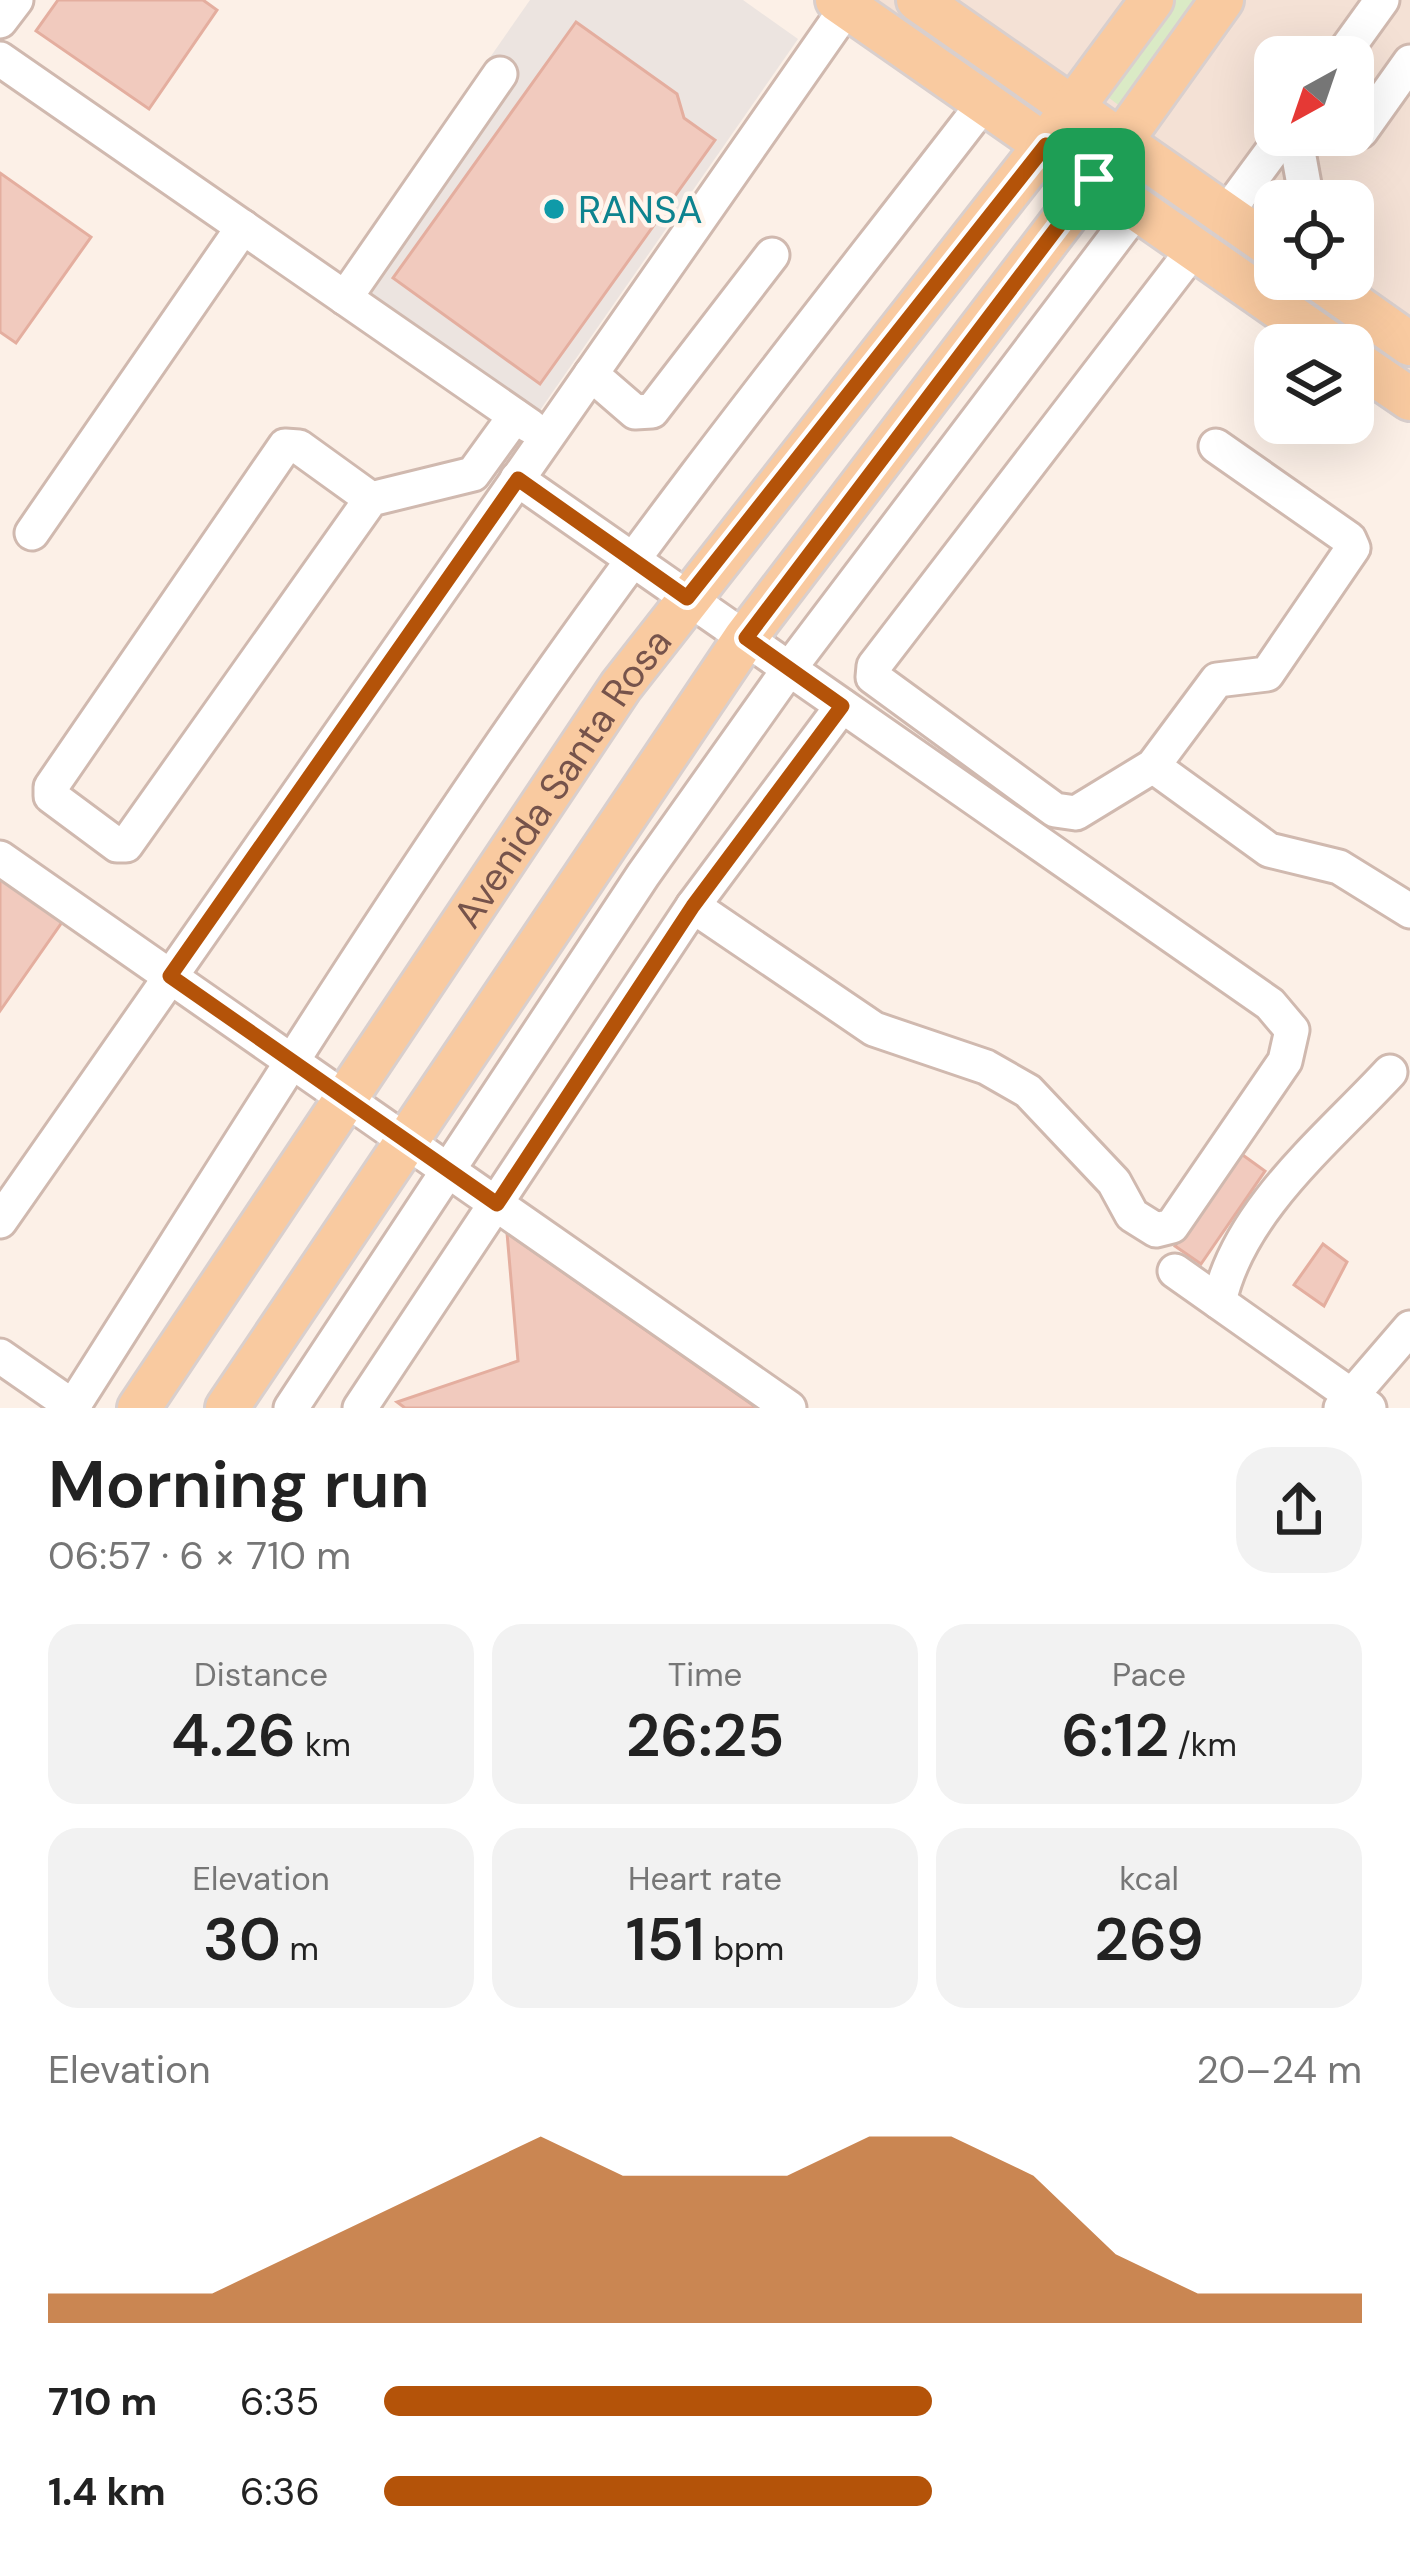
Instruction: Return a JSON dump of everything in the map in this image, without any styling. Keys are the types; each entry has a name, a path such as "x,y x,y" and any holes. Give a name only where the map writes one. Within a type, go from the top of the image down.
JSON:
{"main road":[{"path":"918,0 1254,234"},
{"name":"Avenida Santa Rosa","path":"139,1408 621,686 1046,145 1152,0"},
{"name":"Avenida Santa Rosa","path":"227,1408 746,638 1094,179 1222,0"},
{"path":"846,2 1302,324"},
{"path":"1348,300 1410,344"},
{"path":"1374,375 1410,400"}],"street":[{"path":"0,21 16,0"},
{"path":"1356,36 1382,0"},
{"path":"0,1221 846,2"},
{"path":"0,58 547,438"},
{"path":"1374,112 1410,62"},
{"path":"345,298 500,74"},
{"path":"0,1355 74,1408 291,1061 525,710 633,560 985,103"},
{"path":"1226,215 1269,156"},
{"path":"290,1408 643,874 789,669 1136,209"},
{"path":"32,533 243,227"},
{"path":"1194,249 874,666 873,677 1054,810 1076,813 1153,766 1216,680 1268,674 1353,548 1348,539 1216,446"},
{"path":"591,374 635,412 652,411 772,255"},
{"path":"371,499 299,447 285,446 51,788 51,796 117,845 126,845 371,499 473,474 515,416"},
{"path":"518,479 1270,1004 1292,1030 1285,1060 1172,1226 1156,1230 1132,1215 1114,1183 1028,1091 986,1067 874,1029 693,906"},
{"path":"359,1408 693,906 842,706"},
{"path":"1153,766 1269,850 1339,867 1410,911"},
{"path":"0,858 789,1408"},
{"path":"1219,1302 1237,1247 1261,1214 1390,1072"},
{"path":"1175,1271 1354,1404 1410,1328"}],"shaded area":[{"name":"RANSA","path":"530,0 743,0 798,39 536,416 337,277"},
{"path":"862,0 1410,0 1410,382 1374,357 1374,324 1327,324 1292,300 1374,300 1374,180 1254,180 1254,273"}],"green space":[{"path":"1158,0 1198,0 1121,107 1095,87"}],"building":[{"path":"58,0 203,0 217,10 149,109 36,31"},
{"name":"RANSA","path":"576,22 677,94 684,118 715,140 540,384 393,278"},
{"path":"0,173 91,237 16,343 0,332"},
{"path":"0,868 67,915 0,1011"},
{"path":"1240,1153 1265,1171 1201,1264 1175,1246"},
{"path":"507,1233 757,1408 405,1408 397,1402 518,1361"},
{"path":"1323,1244 1347,1262 1324,1306 1294,1285"}],"place":[{"name":"RANSA","path":"554,209"}],"route":[{"path":"1046,145 1094,179 746,638 842,706 693,906 497,1204 170,976 518,479 687,598 1046,145"}]}
